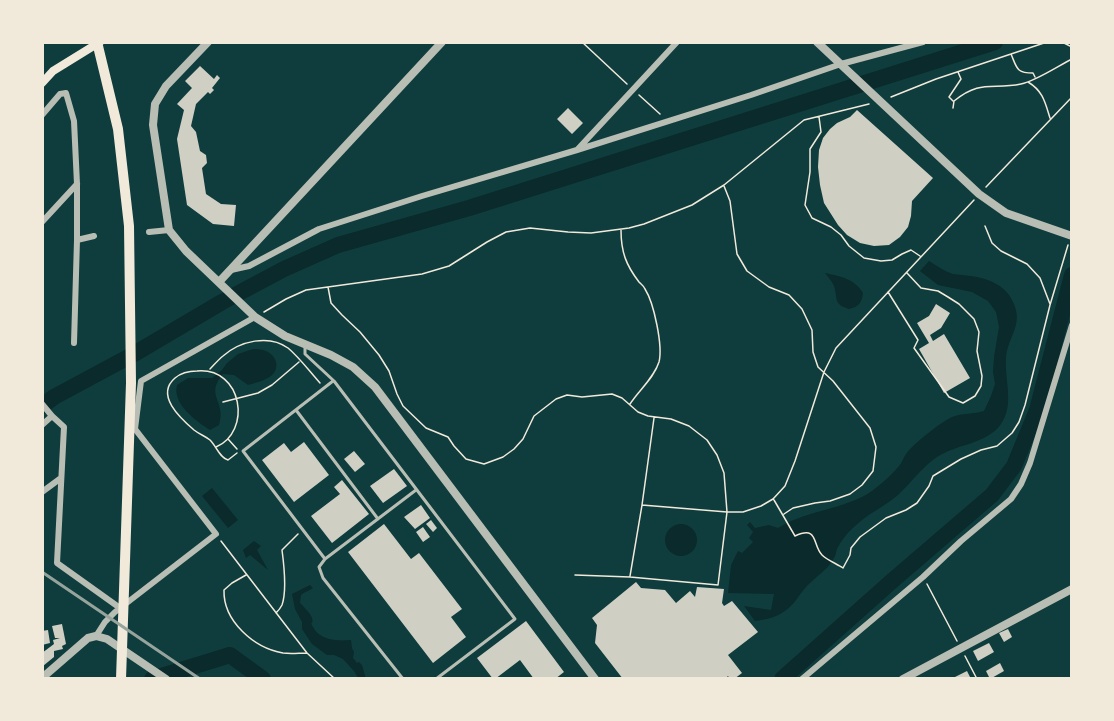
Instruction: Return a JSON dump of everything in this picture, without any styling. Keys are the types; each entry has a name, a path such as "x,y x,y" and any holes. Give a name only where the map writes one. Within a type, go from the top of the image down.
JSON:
{"highway":[{"path":"98,42 118,129 129,226 131,383 121,675"}],"main road":[{"path":"42,83 53,71 98,42"}],"street":[{"path":"208,42 166,86 155,104 153,125 169,230 186,251 253,314 285,336 353,367 375,387 595,679"},
{"path":"219,282 442,42"},
{"path":"577,150 677,42"},
{"path":"818,42 980,194 1006,213 1071,236"},
{"path":"903,48 908,42"},
{"path":"230,270 249,267 320,229 577,150 841,64 923,42"},
{"path":"42,115 60,94 66,93 74,121 77,184 74,343"},
{"path":"42,222 77,184"},
{"path":"148,232 169,230"},
{"path":"77,240 94,236"},
{"path":"96,636 105,622 120,608 216,534 135,429 141,381 253,314"},
{"path":"802,679 1011,499 1021,484 1030,463 1072,325"},
{"path":"42,404 64,427 57,563 120,608"},
{"path":"42,425 52,416"},
{"path":"42,492 61,478"},
{"path":"903,679 1072,589"},
{"path":"42,678 88,638 96,636 107,639 166,679"}],"lane":[{"path":"305,344 306,354 333,381 515,619 436,679"},
{"path":"326,559 243,451 333,381"},
{"path":"296,410 378,519"},
{"path":"403,679 322,578 319,567 326,559 417,490"}],"path":[{"path":"582,42 667,121"},
{"path":"253,314 306,290 422,274 449,266 506,232 530,228 591,233 644,224 692,205 724,185 804,120 880,102 936,79 1047,42"},
{"path":"1062,42 1072,47"},
{"path":"1011,54 1017,68 1023,73 1033,73 1036,77"},
{"path":"953,108 954,101 971,89 1021,84 1072,59"},
{"path":"954,101 949,97 961,79 958,72"},
{"path":"1027,82 1036,87 1043,97 1050,120"},
{"path":"642,505 743,512 773,499 785,486 824,372 836,348 1072,97"},
{"path":"819,116 821,132 810,149 810,172 805,204 812,218 831,227 864,258 892,260 911,250 921,256"},
{"path":"724,185 730,201 736,254 747,271 769,287 789,295 802,309 812,330 813,352 818,367 833,381 870,428 876,447 873,471 862,485 850,494 830,501 815,502 793,508 783,514"},
{"path":"985,226 992,243 1001,251 1027,264 1040,278 1050,305"},
{"path":"621,229 621,246 626,262 646,290 660,340 659,361 650,379 630,404"},
{"path":"773,499 795,536 809,533 815,538 821,554 843,568 851,548 860,537 886,518 917,503 933,476 961,459 997,446 1012,433 1025,405 1050,305 1071,236"},
{"path":"888,292 918,340 914,348 949,397 963,403 975,396 981,386 982,376 978,351 979,332 974,318 959,304 938,291 921,288 906,272"},
{"path":"328,286 331,303 379,355 389,371 403,406 426,428 448,437 466,459 484,464 503,457 523,439 534,416 551,402 567,395 582,398 612,394 622,398 638,412 648,416 671,419 689,426 707,440 717,454 724,473 727,512 718,585 630,577 575,576"},
{"path":"209,370 224,354 241,345 256,340 272,341 287,348 324,388"},
{"path":"222,402 258,393 272,385 299,361"},
{"path":"216,447 228,438 235,427 238,414 237,398 233,388 224,378 209,370 184,372 174,379 167,389 167,398 173,408 184,421 208,439 223,458 228,460 239,451 228,438"},
{"path":"630,577 654,417"},
{"path":"276,613 282,606 284,591 282,550 303,529"},
{"path":"216,534 307,653 335,679"},
{"path":"247,574 224,590 223,599 231,617 243,632 262,646 282,653 307,653"},
{"path":"923,577 977,679"}],"water":[{"path":"929,261 953,274 977,277 995,283 1005,290 1016,308 1015,330 1006,357 1008,400 1005,416 1001,424 988,436 937,457 921,470 898,495 864,518 840,543 835,557 828,566 806,587 788,609 775,617 755,621 744,606 771,610 774,594 728,593 731,565 738,551 742,553 753,542 749,538 753,532 747,525 750,522 755,528 769,525 778,528 798,518 864,496 887,478 910,450 941,423 952,417 984,411 995,384 994,357 999,327 996,312 988,301 972,292 938,285 920,271"},
{"path":"825,273 842,277 856,284 863,293 859,304 849,309 840,305 833,284"},
{"path":"261,349 271,354 276,361 276,369 271,376 248,385 234,375 223,374 215,388 221,417 219,425 210,430 186,411 178,399 177,385 188,378 212,378 238,354"},
{"path":"212,488 238,520 228,528 202,496"},
{"path":"681,524 692,529 697,540 692,551 681,556 670,551 665,540 670,529"},
{"path":"254,541 261,546 257,550 268,570 250,555 246,558 243,550"},
{"path":"310,585 313,588 301,595 300,603 311,616 311,624 316,632 325,638 351,640 353,658 362,665 366,679 359,679 343,659 327,655 312,644 302,629 302,622 295,609 292,594"}],"building":[{"path":"200,66 214,79 217,75 220,78 212,88 214,90 210,94 208,92 196,104 191,126 196,132 200,151 206,155 207,163 202,168 206,194 221,204 236,205 234,226 213,224 187,205 177,139 184,110 177,104 192,88 185,81"},
{"path":"568,108 583,123 572,134 557,119"},
{"path":"857,110 933,178 912,201 908,227 889,245 874,246 860,243 847,235 824,203 818,167 819,150 823,138 837,123 850,117"},
{"path":"936,304 950,313 941,328 930,335 933,341 944,334 970,378 944,393 919,349 929,343 917,323 929,316"},
{"path":"304,442 329,475 294,502 262,460 284,443 291,452"},
{"path":"354,451 365,464 355,472 344,459"},
{"path":"394,469 407,486 383,503 370,486"},
{"path":"342,480 369,514 332,543 311,516 340,494 334,487"},
{"path":"421,505 430,518 415,529 404,517"},
{"path":"431,520 437,528 433,532 426,524"},
{"path":"384,524 411,559 419,553 462,609 451,617 466,637 433,663 348,552"},
{"path":"423,527 430,537 423,542 416,532"},
{"path":"636,582 641,588 665,590 676,603 690,591 695,597 697,587 724,589 722,603 724,606 732,601 758,632 728,655 742,673 734,679 728,676 725,679 623,679 595,643 597,625 592,618"},
{"path":"526,621 564,672 555,679 534,679 520,660 493,679 477,658"},
{"path":"62,624 66,644 62,646 63,649 54,651 54,657 43,666 42,653 54,644 53,640 60,638 55,638 52,626"},
{"path":"1008,629 1012,637 1004,642 999,633"},
{"path":"48,630 50,643 42,645 42,631"},
{"path":"989,643 994,652 978,661 973,651"},
{"path":"1000,663 1004,671 990,679 986,671"},
{"path":"967,671 971,679 951,679"}],"waterway":[{"path":"42,406 222,302 284,269 338,245 469,208 995,42"},
{"path":"782,679 992,495 1014,466 1037,410 1072,275"},
{"path":"152,679 230,655 263,679"}],"railway":[{"path":"42,572 200,679"}]}
